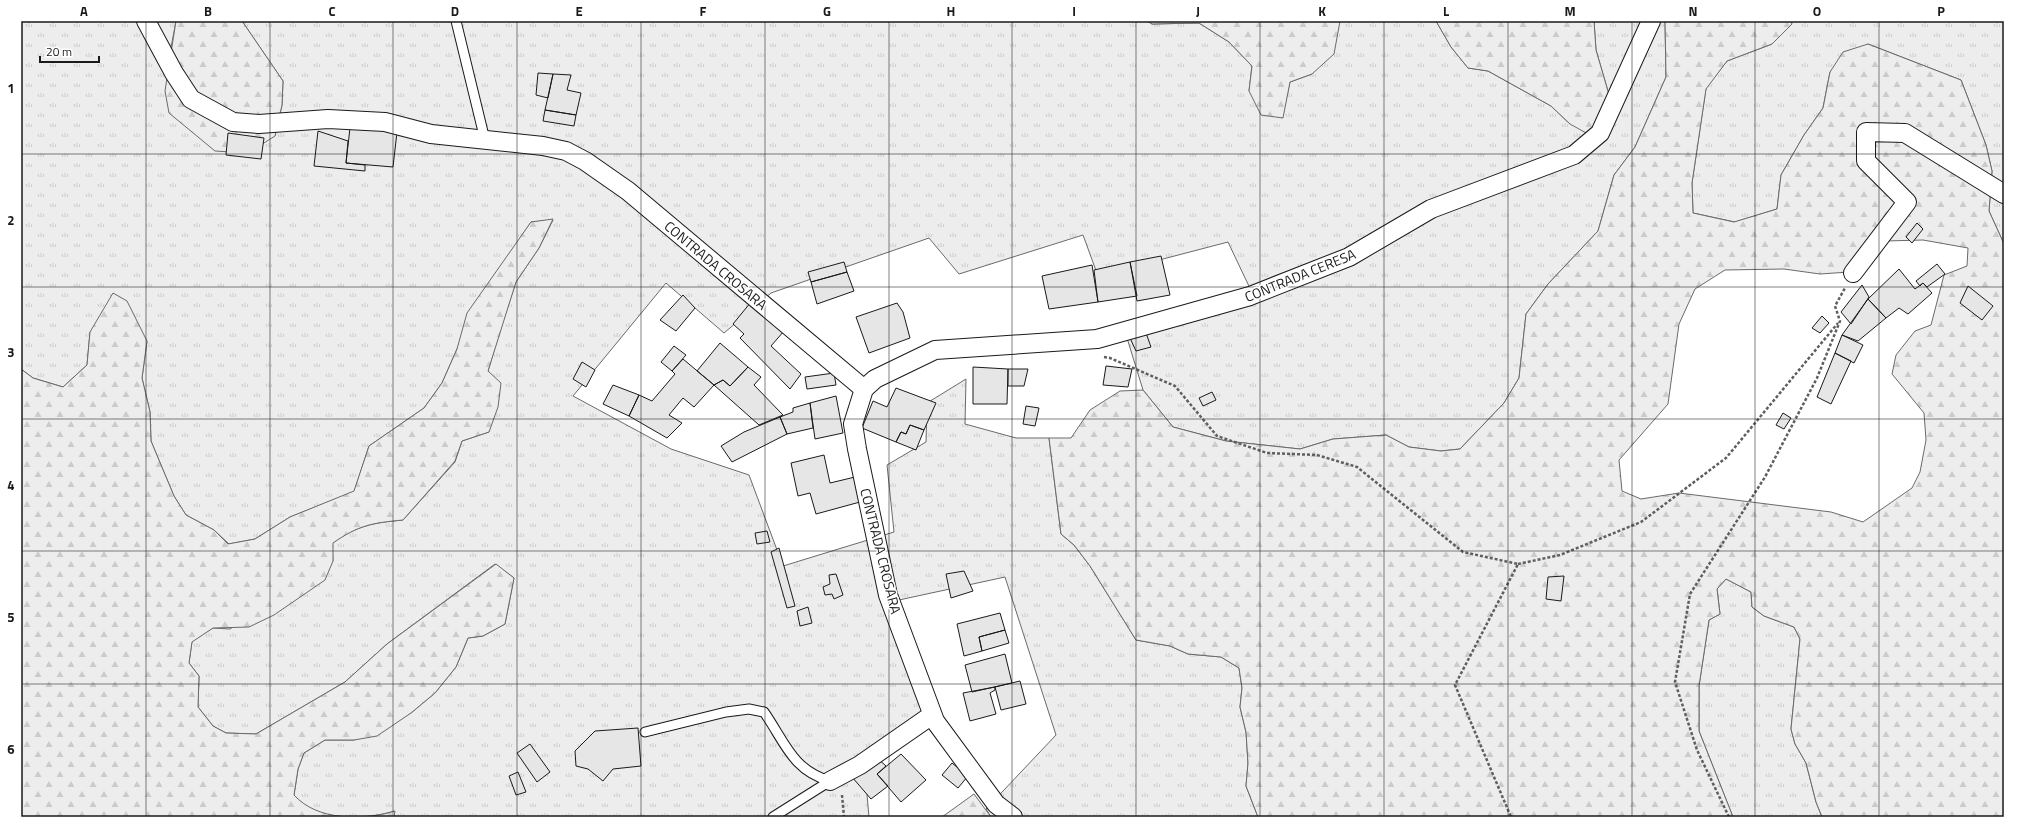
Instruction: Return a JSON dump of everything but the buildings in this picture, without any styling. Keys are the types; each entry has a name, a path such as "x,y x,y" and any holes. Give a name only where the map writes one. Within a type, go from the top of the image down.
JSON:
{"street":[{"name":"CONTRADA CROSARA","path":"146,21 174,73 191,99 233,122 259,124 328,119 385,122 431,134 542,146 566,152 585,161 628,191 864,389 853,424 888,595 935,721 996,804 1013,817"},
{"name":"CONTRADA CERESA","path":"864,389 875,379 935,350 1097,339 1250,296 1349,257 1431,209 1574,155 1600,133 1651,21"},
{"path":"1853,273 1907,202 1866,161 1866,132 1905,133 2004,194"},
{"path":"830,782 860,764 932,715"}],"lane":[{"path":"456,21 485,140"},
{"path":"645,732 726,712 749,709 764,712 796,762 814,776 830,782"},
{"path":"773,817 830,782"}],"path":[{"path":"1729,817 1697,750 1675,682 1690,594 1765,477 1817,378 1840,321 1835,306 1853,273"},
{"path":"1102,357 1110,358 1175,386 1217,436 1267,453 1317,456 1357,467 1463,552 1518,564 1560,555 1641,522 1726,458 1840,321"},
{"path":"1511,817 1455,685 1518,564"}],"green space":[{"path":"21,21 176,21 170,53 275,136 282,105 283,81 242,21 1147,21 1152,24 1199,23 1229,42 1252,66 1249,91 1282,118 1290,82 1312,74 1340,21 1436,21 1451,47 1468,68 1488,71 1551,106 1570,124 1612,105 1596,50 1594,21 1665,21 1666,77 1635,147 1614,175 1598,231 1548,284 1526,314 1519,378 1504,403 1460,449 1441,451 1409,447 1386,435 1333,439 1300,449 1226,441 1173,427 1143,390 1127,338 1256,301 1228,242 1098,276 1083,235 959,274 929,238 771,293 724,333 666,283 573,396 671,449 749,475 783,566 894,532 887,465 926,442 927,403 966,379 965,424 1016,438 1049,438 1061,534 1074,545 1090,566 1136,640 1170,646 1188,654 1221,657 1239,668 1242,688 1240,707 1246,732 1248,763 1246,786 1258,817 991,817 986,809 1056,735 1005,577 899,600 923,720 864,761 869,817 394,817 394,811 373,816 347,817 335,816 312,810 294,795 298,769 304,753 325,740 354,740 411,713 435,693 456,667 468,638 483,636 505,624 514,578 495,564 387,644 345,682 256,734 226,733 213,726 198,707 199,676 189,663 192,641 213,628 230,629 333,561 332,543 350,532 374,524 403,520 455,462 462,441 489,432 488,371 502,324 516,282 539,248 553,220 531,222 492,281 457,349 442,383 424,408 369,446 354,492 290,517 255,539 229,544 214,530 186,515 174,496 151,441 150,412 142,378 147,341 90,332 87,365 63,387 33,378 21,369"},
{"path":"176,21 242,21 283,81 282,105 275,136 248,153 215,151 169,113 165,91"},
{"path":"1147,21 1340,21 1334,54 1312,74 1290,82 1283,118 1261,115 1249,91 1252,66 1229,42 1199,23 1152,24"},
{"path":"1436,21 1594,21 1596,50 1612,105 1588,134 1570,124 1551,106 1488,71 1468,68 1451,47"},
{"path":"1665,21 1791,21 1792,24 1772,44 1727,61 1706,89 1692,183 1693,213 1734,222 1777,209 1781,175 1804,135 1823,108 1830,72 1843,52 1868,44 1961,80 1986,145 1992,171 1989,211 2004,244 2004,817 1822,817 1816,802 1806,763 1795,744 1791,729 1800,639 1794,627 1764,616 1752,607 1751,592 1726,579 1717,589 1720,614 1709,620 1699,686 1699,731 1733,817 1258,817 1246,786 1248,763 1246,732 1240,707 1242,688 1239,668 1221,657 1188,654 1170,646 1136,640 1090,566 1074,545 1061,534 1049,438 1071,438 1090,410 1120,391 1143,390 1173,427 1226,441 1300,449 1333,439 1386,435 1409,447 1441,451 1460,449 1504,403 1519,378 1526,314 1548,284 1598,231 1614,175 1635,147 1666,77","holes":["1923,240 1968,248 1967,266 1944,275 1931,325 1915,331 1896,355 1892,374 1924,413 1926,440 1920,472 1912,488 1863,522 1831,512 1679,493 1641,499 1622,491 1619,460 1668,404 1679,324 1695,289 1725,270 1784,269 1820,274 1849,272 1885,241"]},
{"path":"1791,21 2004,21 2004,244 1989,211 1992,171 1986,145 1961,80 1868,44 1830,72 1823,108 1804,135 1781,175 1777,209 1735,222 1693,213 1692,183 1706,88 1727,61 1772,44 1791,24"},
{"path":"553,219 539,248 516,282 488,371 501,383 498,407 489,432 462,441 455,461 403,520 383,522 366,526 351,532 333,543 333,561 325,580 274,615 249,627 213,628 192,642 189,663 199,676 198,707 213,726 226,733 256,734 345,682 387,644 496,564 514,578 505,624 483,636 468,638 456,667 435,693 411,713 377,736 354,740 325,740 304,753 298,769 294,795 304,804 315,810 328,814 352,817 21,817 21,369 33,378 63,387 87,365 90,332 113,293 127,301 147,341 142,378 150,412 151,441 174,496 186,515 214,530 228,544 255,539 290,517 354,491 369,446 424,408 442,383 457,349 467,313 531,222"},
{"path":"1726,579 1751,592 1752,607 1764,616 1794,627 1800,639 1791,729 1795,744 1806,763 1816,802 1822,817 1733,817 1699,731 1699,686 1709,620 1720,614 1717,589"},
{"path":"974,794 991,817 942,817"},
{"path":"395,811 394,817 359,817 383,814"}]}
